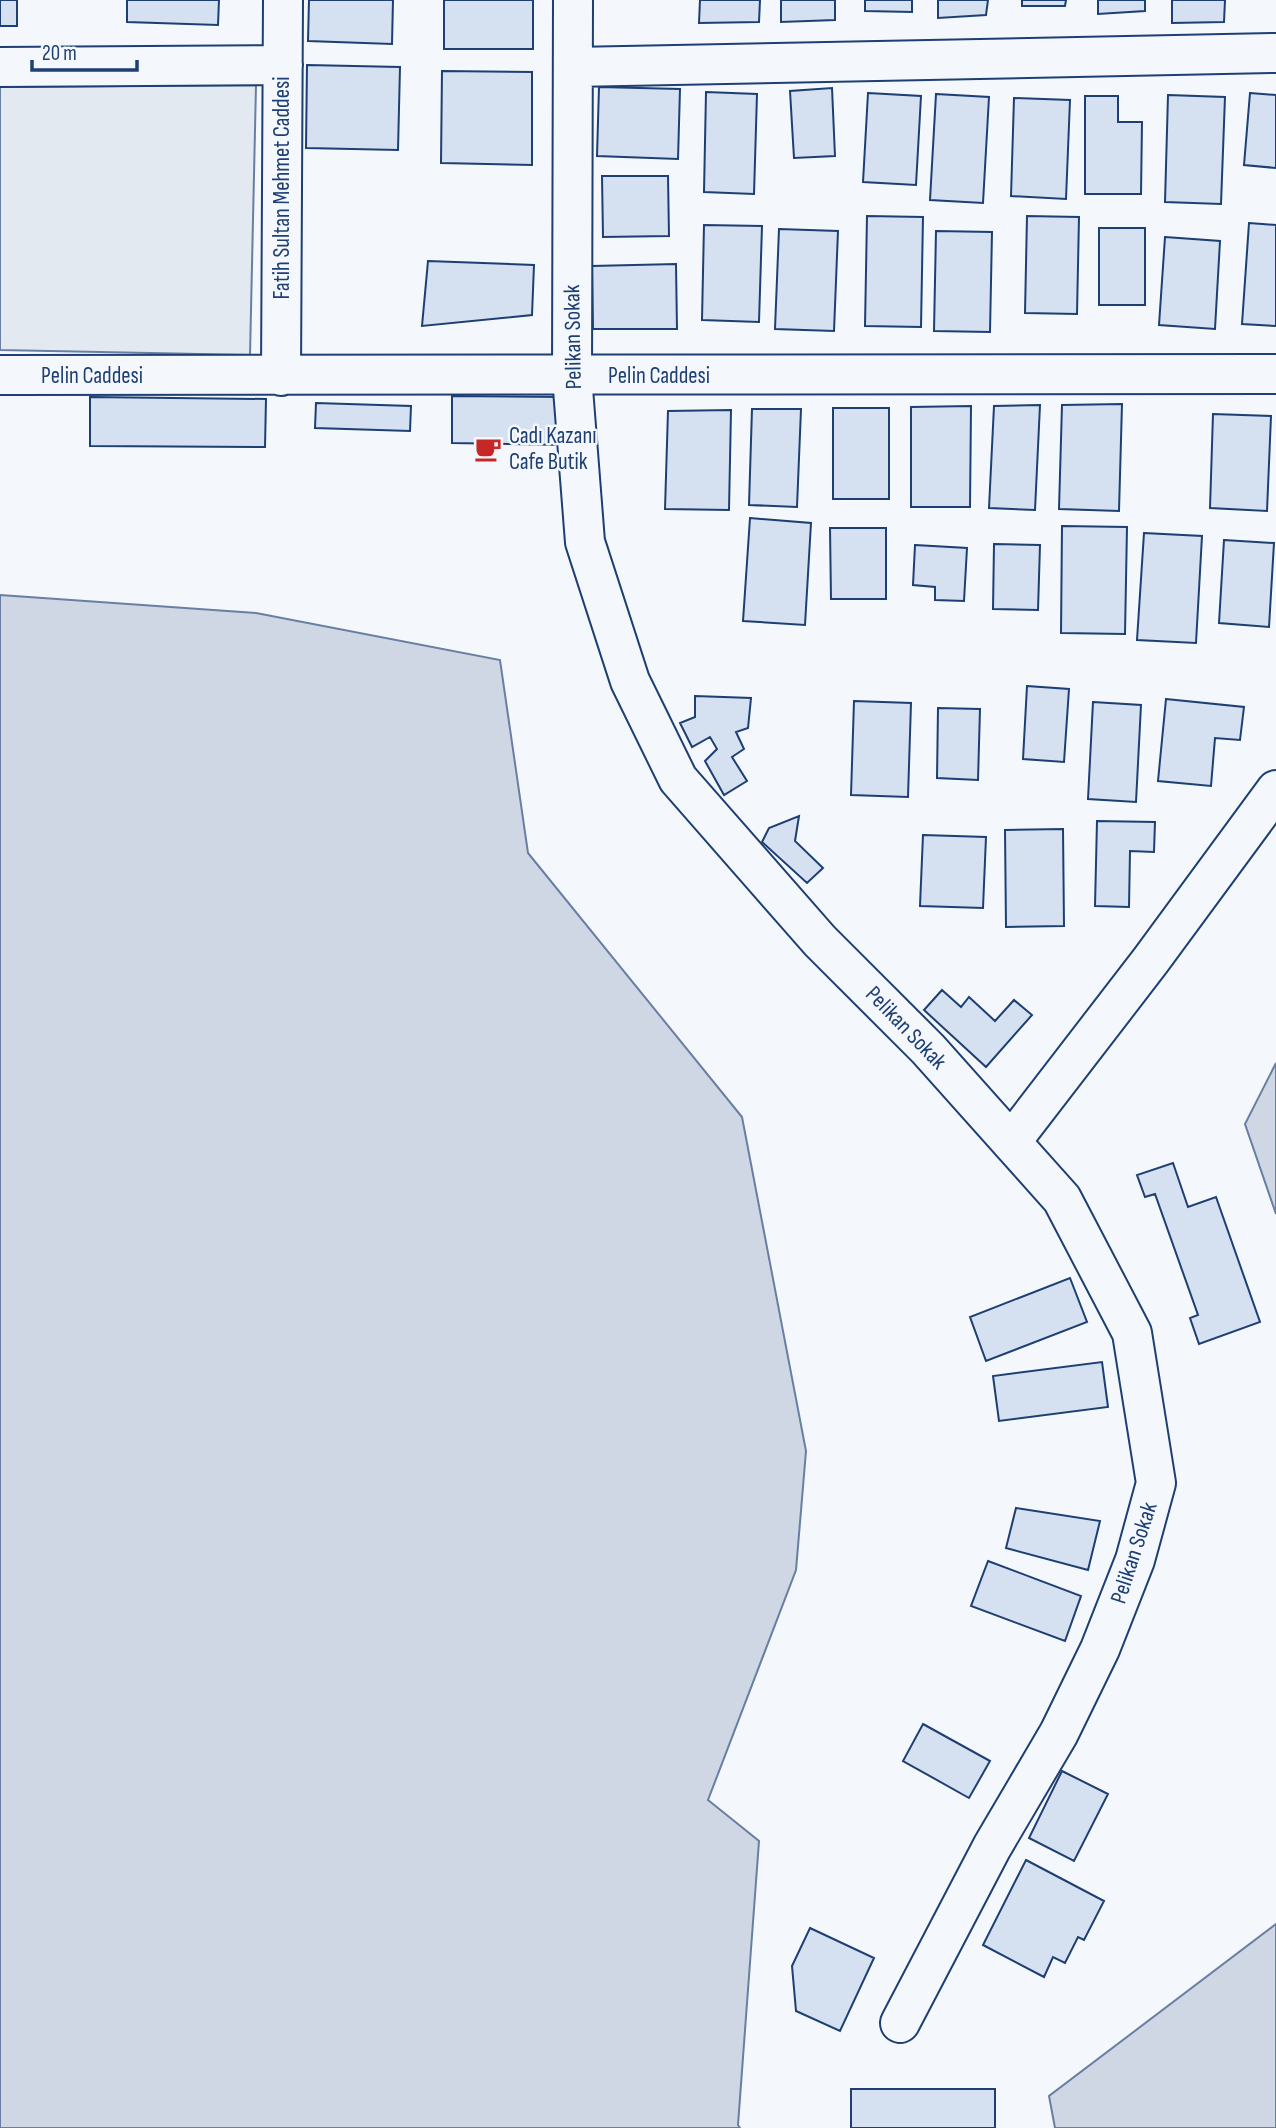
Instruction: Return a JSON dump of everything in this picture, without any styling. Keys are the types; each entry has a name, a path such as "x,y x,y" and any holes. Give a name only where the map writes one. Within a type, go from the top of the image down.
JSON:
{"street":[{"name":"Fatih Sultan Mehmet Caddesi","path":"281,376 283,0"},
{"name":"Pelikan Sokak","path":"573,0 572,376 585,542 629,681 678,779 820,941 928,1049 1062,1199 1132,1333 1156,1483 1135,1560 1100,1648 1059,1733 992,1847 900,2023"},
{"path":"573,66 1276,53"},
{"path":"0,66 283,65"},
{"name":"Pelin Caddesi","path":"0,375 1276,374"},
{"path":"1011,1142 1151,960 1276,790"}],"shaded area":[{"path":"256,85 250,355 0,350 0,87"},
{"path":"0,595 256,613 500,660 528,853 742,1117 806,1451 796,1570 708,1800 759,1841 738,2125 740,2128 0,2128"},
{"path":"1276,1063 1276,1214 1245,1124"},
{"path":"1276,1924 1276,2128 1055,2128 1049,2096"}],"building":[{"path":"0,0 17,0 17,26 0,26"},
{"path":"127,0 219,0 218,25 127,22"},
{"path":"309,0 393,0 392,44 308,41"},
{"path":"444,0 533,0 533,49 444,49"},
{"path":"700,0 760,0 759,22 699,23"},
{"path":"781,0 835,0 835,20 781,22"},
{"path":"865,0 912,0 912,12 865,11"},
{"path":"938,0 988,0 986,15 938,18"},
{"path":"1022,0 1066,0 1065,6 1022,6"},
{"path":"1098,0 1145,0 1145,11 1098,14"},
{"path":"1172,0 1225,0 1224,22 1172,23"},
{"path":"307,65 400,67 398,150 306,148"},
{"path":"442,71 532,72 532,165 441,163"},
{"path":"599,87 680,89 678,159 597,156"},
{"path":"832,88 835,156 794,158 790,91"},
{"path":"706,92 757,94 754,194 704,192"},
{"path":"868,93 921,96 916,185 863,182"},
{"path":"1250,93 1276,95 1276,168 1244,165"},
{"path":"936,94 989,97 983,203 930,200"},
{"path":"1168,95 1225,97 1221,204 1165,202"},
{"path":"1085,96 1118,96 1118,122 1142,122 1141,194 1085,194"},
{"path":"1014,98 1070,100 1066,199 1011,196"},
{"path":"602,176 668,176 669,236 603,237"},
{"path":"867,216 923,217 921,327 865,326"},
{"path":"1027,216 1079,217 1077,314 1025,313"},
{"path":"1249,223 1276,225 1276,326 1242,324"},
{"path":"704,225 762,226 759,322 702,320"},
{"path":"1099,228 1145,228 1145,305 1099,305"},
{"path":"779,229 838,231 834,331 775,329"},
{"path":"936,231 992,232 990,332 934,331"},
{"path":"1165,237 1220,241 1215,329 1159,325"},
{"path":"428,261 534,265 532,315 422,326"},
{"path":"676,264 677,329 593,329 592,266"},
{"path":"452,396 566,397 566,445 452,443"},
{"path":"90,397 266,399 265,447 90,446"},
{"path":"316,403 411,406 410,431 315,428"},
{"path":"1122,404 1119,511 1059,509 1062,405"},
{"path":"1040,405 1035,510 989,508 994,406"},
{"path":"971,406 970,507 911,507 911,407"},
{"path":"833,408 889,408 889,499 833,499"},
{"path":"752,409 801,409 797,507 749,505"},
{"path":"731,410 729,510 665,509 668,411"},
{"path":"1213,414 1271,416 1267,511 1210,508"},
{"path":"750,518 811,523 805,625 743,621"},
{"path":"1062,526 1127,527 1125,634 1061,633"},
{"path":"830,528 886,528 886,599 831,599"},
{"path":"1144,533 1202,536 1196,643 1137,640"},
{"path":"1224,540 1274,543 1269,627 1219,623"},
{"path":"994,544 1040,545 1038,610 993,609"},
{"path":"915,545 967,548 964,601 935,600 935,587 913,585"},
{"path":"1027,686 1069,689 1064,762 1023,759"},
{"path":"695,696 751,698 748,728 736,732 744,749 732,757 747,781 724,795 705,761 717,749 710,737 692,747 680,723 695,717"},
{"path":"1166,699 1244,707 1240,740 1215,738 1211,786 1158,781"},
{"path":"854,701 911,703 908,797 851,795"},
{"path":"1093,702 1141,705 1136,802 1088,799"},
{"path":"938,708 980,709 978,780 937,778"},
{"path":"799,816 795,841 823,868 807,883 762,842 769,828"},
{"path":"1097,821 1155,822 1154,852 1130,851 1129,907 1095,906"},
{"path":"1063,829 1064,926 1006,927 1005,830"},
{"path":"923,835 986,837 983,908 920,906"},
{"path":"942,990 961,1007 969,997 995,1021 1014,1000 1032,1015 986,1067 924,1010"},
{"path":"1173,1163 1188,1207 1216,1197 1260,1322 1199,1344 1190,1318 1198,1315 1155,1194 1145,1197 1137,1175"},
{"path":"1070,1278 1087,1322 986,1361 970,1317"},
{"path":"1102,1362 1108,1407 999,1421 993,1376"},
{"path":"1016,1508 1100,1521 1088,1570 1006,1548"},
{"path":"988,1561 1081,1596 1065,1641 971,1606"},
{"path":"923,1724 990,1761 969,1798 903,1761"},
{"path":"1062,1771 1108,1794 1074,1861 1029,1838"},
{"path":"1026,1860 1104,1901 1084,1940 1078,1937 1065,1963 1053,1957 1044,1977 983,1945"},
{"path":"810,1928 874,1958 840,2031 796,2011 792,1966"},
{"path":"851,2089 995,2089 995,2128 851,2128"}],"place":[{"name":"Cadı Kazanı Cafe Butik","path":"488,449"}]}
